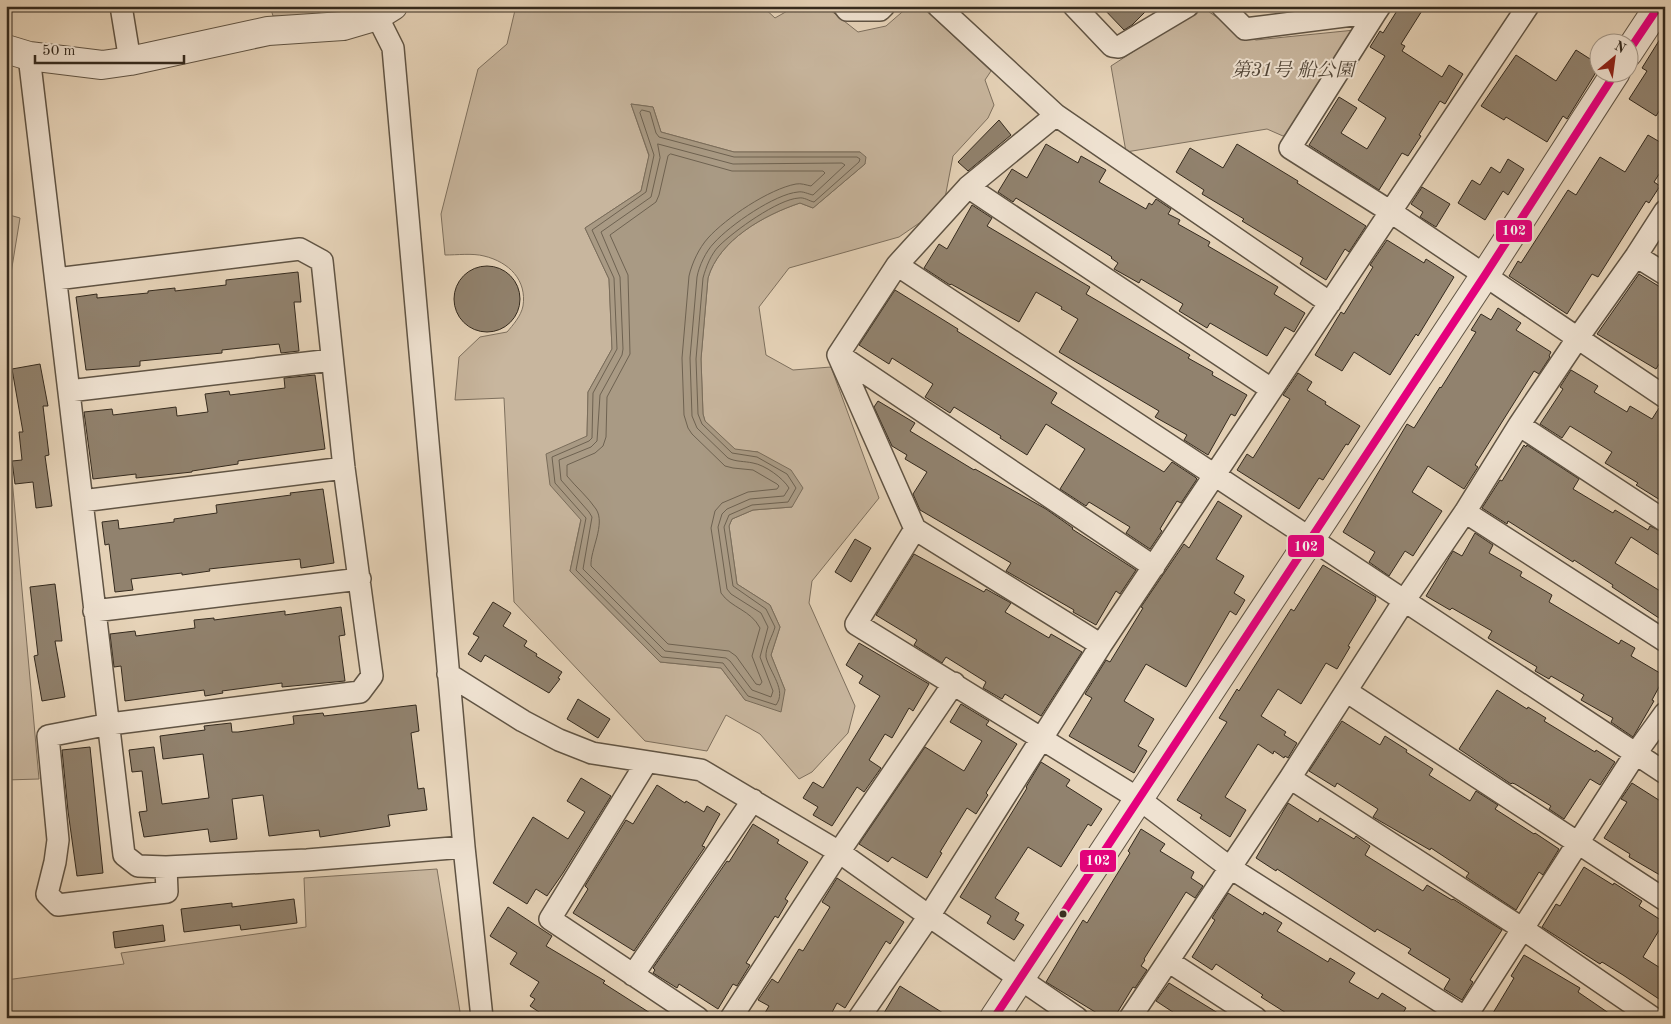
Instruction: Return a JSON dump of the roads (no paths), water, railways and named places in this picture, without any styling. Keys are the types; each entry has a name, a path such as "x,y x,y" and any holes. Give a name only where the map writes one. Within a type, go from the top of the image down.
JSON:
{"street":[{"path":"121,6 130,61"},
{"path":"844,6 847,10 880,10 884,6"},
{"path":"1074,6 1112,46 1119,47 1188,6"},
{"path":"1222,6 1245,29 1375,8"},
{"path":"859,1018 928,916 1101,645 1528,6"},
{"path":"1375,8 1290,148 1391,212 1665,397"},
{"path":"946,9 1056,115 1330,303"},
{"path":"464,847 307,860 166,867 138,866 124,855 56,279 18,53 102,65 130,61 268,31 343,26 381,10 393,48 448,674 482,1018"},
{"path":"1638,38 1656,11"},
{"path":"994,1018 1609,82"},
{"path":"838,355 897,265 968,187 1056,115"},
{"path":"968,187 1271,389"},
{"path":"1130,1018 1290,778 1404,601 1465,512 1519,425 1665,211"},
{"path":"56,279 300,249 322,261 344,468 372,676 360,692 110,724 48,736 58,840 56,862 47,894 58,905 167,892 166,867"},
{"path":"1636,256 1665,274"},
{"path":"897,265 1665,773"},
{"path":"838,355 915,529 1101,645"},
{"path":"838,355 1154,567"},
{"path":"69,391 332,360"},
{"path":"1519,425 1665,521"},
{"path":"82,501 344,468"},
{"path":"1465,512 1665,640"},
{"path":"915,529 856,624 1139,799 1229,867 1465,1018 1636,753 1665,713"},
{"path":"94,611 360,579"},
{"path":"448,674 523,721 559,740 592,753 646,763 701,770 839,852 928,916 1077,1018"},
{"path":"731,1018 839,852 954,684"},
{"path":"1346,691 1665,900"},
{"path":"646,763 550,919 698,1018"},
{"path":"1290,778 1523,929 1653,1018"},
{"path":"633,975 753,800"},
{"path":"1168,961 1256,1018"}],"water":[{"path":"631,104 653,107 661,132 734,152 860,152 866,157 865,164 813,208 800,203 772,214 745,231 722,252 708,278 701,359 703,414 705,421 735,449 758,452 791,470 803,488 792,507 753,510 732,519 729,526 737,584 770,605 780,627 771,655 785,690 781,712 745,700 721,668 660,662 570,571 581,520 550,485 546,454 587,436 588,392 612,349 609,279 585,228 641,191 649,155"}],"park label":[{"name":"第31号 船公園","path":"1293,71"}]}
